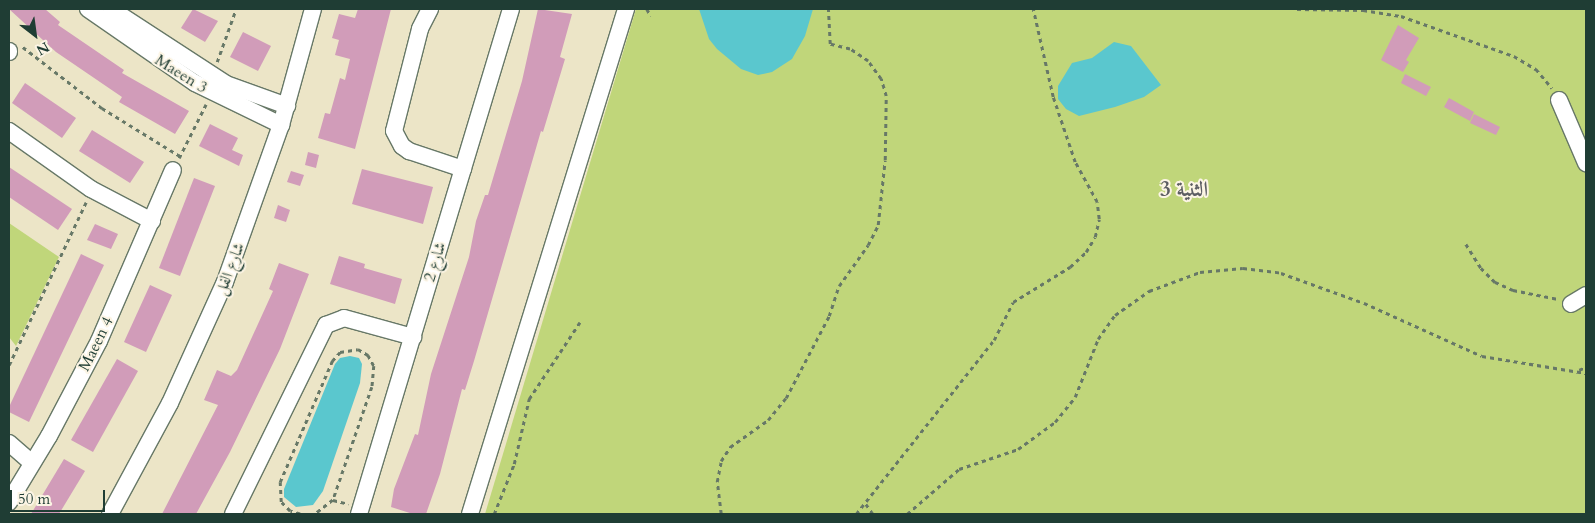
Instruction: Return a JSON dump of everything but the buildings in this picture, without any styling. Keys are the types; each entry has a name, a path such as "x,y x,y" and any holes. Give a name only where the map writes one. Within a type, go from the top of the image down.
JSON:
{"street":[{"name":"Maeen 3","path":"88,9 148,53 211,92 281,126"},
{"name":"Maeen 3","path":"111,9 212,75 246,94 287,106"},
{"name":"شارع الفل","path":"110,514 199,343 225,282 281,126 314,9"},
{"path":"430,9 420,29 394,131 402,146 409,151 463,169"},
{"name":"شارع 2","path":"358,514 511,9"},
{"path":"470,514 626,9"},
{"path":"1559,100 1586,163"},
{"path":"9,131 91,190 152,221"},
{"name":"Maeen 4","path":"9,502 32,464 98,342 177,163"},
{"path":"1571,304 1586,294"},
{"path":"233,514 281,420 320,332 326,325 344,318 413,337"},
{"path":"9,443 32,464"}],"path":[{"path":"212,75 236,9"},
{"path":"647,9 651,16"},
{"path":"721,514 717,482 721,461 730,447 768,420 786,398 829,316 842,279 868,245 878,225 886,160 886,96 881,79 868,61 850,49 830,44 828,9"},
{"path":"856,514 866,504 994,340 1013,302 1070,267 1095,237 1099,219 1097,202 1075,162 1052,97 1033,9"},
{"path":"1297,9 1363,10 1410,20 1519,59 1545,78 1559,100"},
{"path":"11,48 102,108 177,163 211,92"},
{"path":"9,365 91,190"},
{"path":"1466,244 1481,268 1495,282 1571,304"},
{"path":"907,514 959,469 1018,449 1055,422 1075,397 1098,339 1114,315 1149,291 1200,272 1243,268 1281,273 1364,303 1482,356 1518,364 1579,370 1586,373"},
{"path":"494,514 514,464 529,399 580,322"},
{"path":"300,514 290,511 281,502 280,482 332,361 346,349 358,349 368,355 374,366 372,387 333,500 315,514"},
{"path":"1579,370 1586,367"},
{"path":"866,504 873,514"}],"green space":[{"path":"636,9 1586,9 1586,514 485,514"},
{"path":"9,223 59,257 16,346 9,337"}],"water":[{"path":"699,9 813,9 805,36 792,59 772,72 758,75 741,69 717,49 709,39"},
{"path":"1114,42 1131,46 1161,85 1144,97 1115,107 1079,116 1066,109 1058,99 1058,86 1072,63 1092,58"},
{"path":"350,356 359,358 362,364 360,383 323,491 313,505 296,507 284,497 284,489 335,364 340,358"}],"district":[{"name":"الثنية 3","path":"1184,190"}]}
